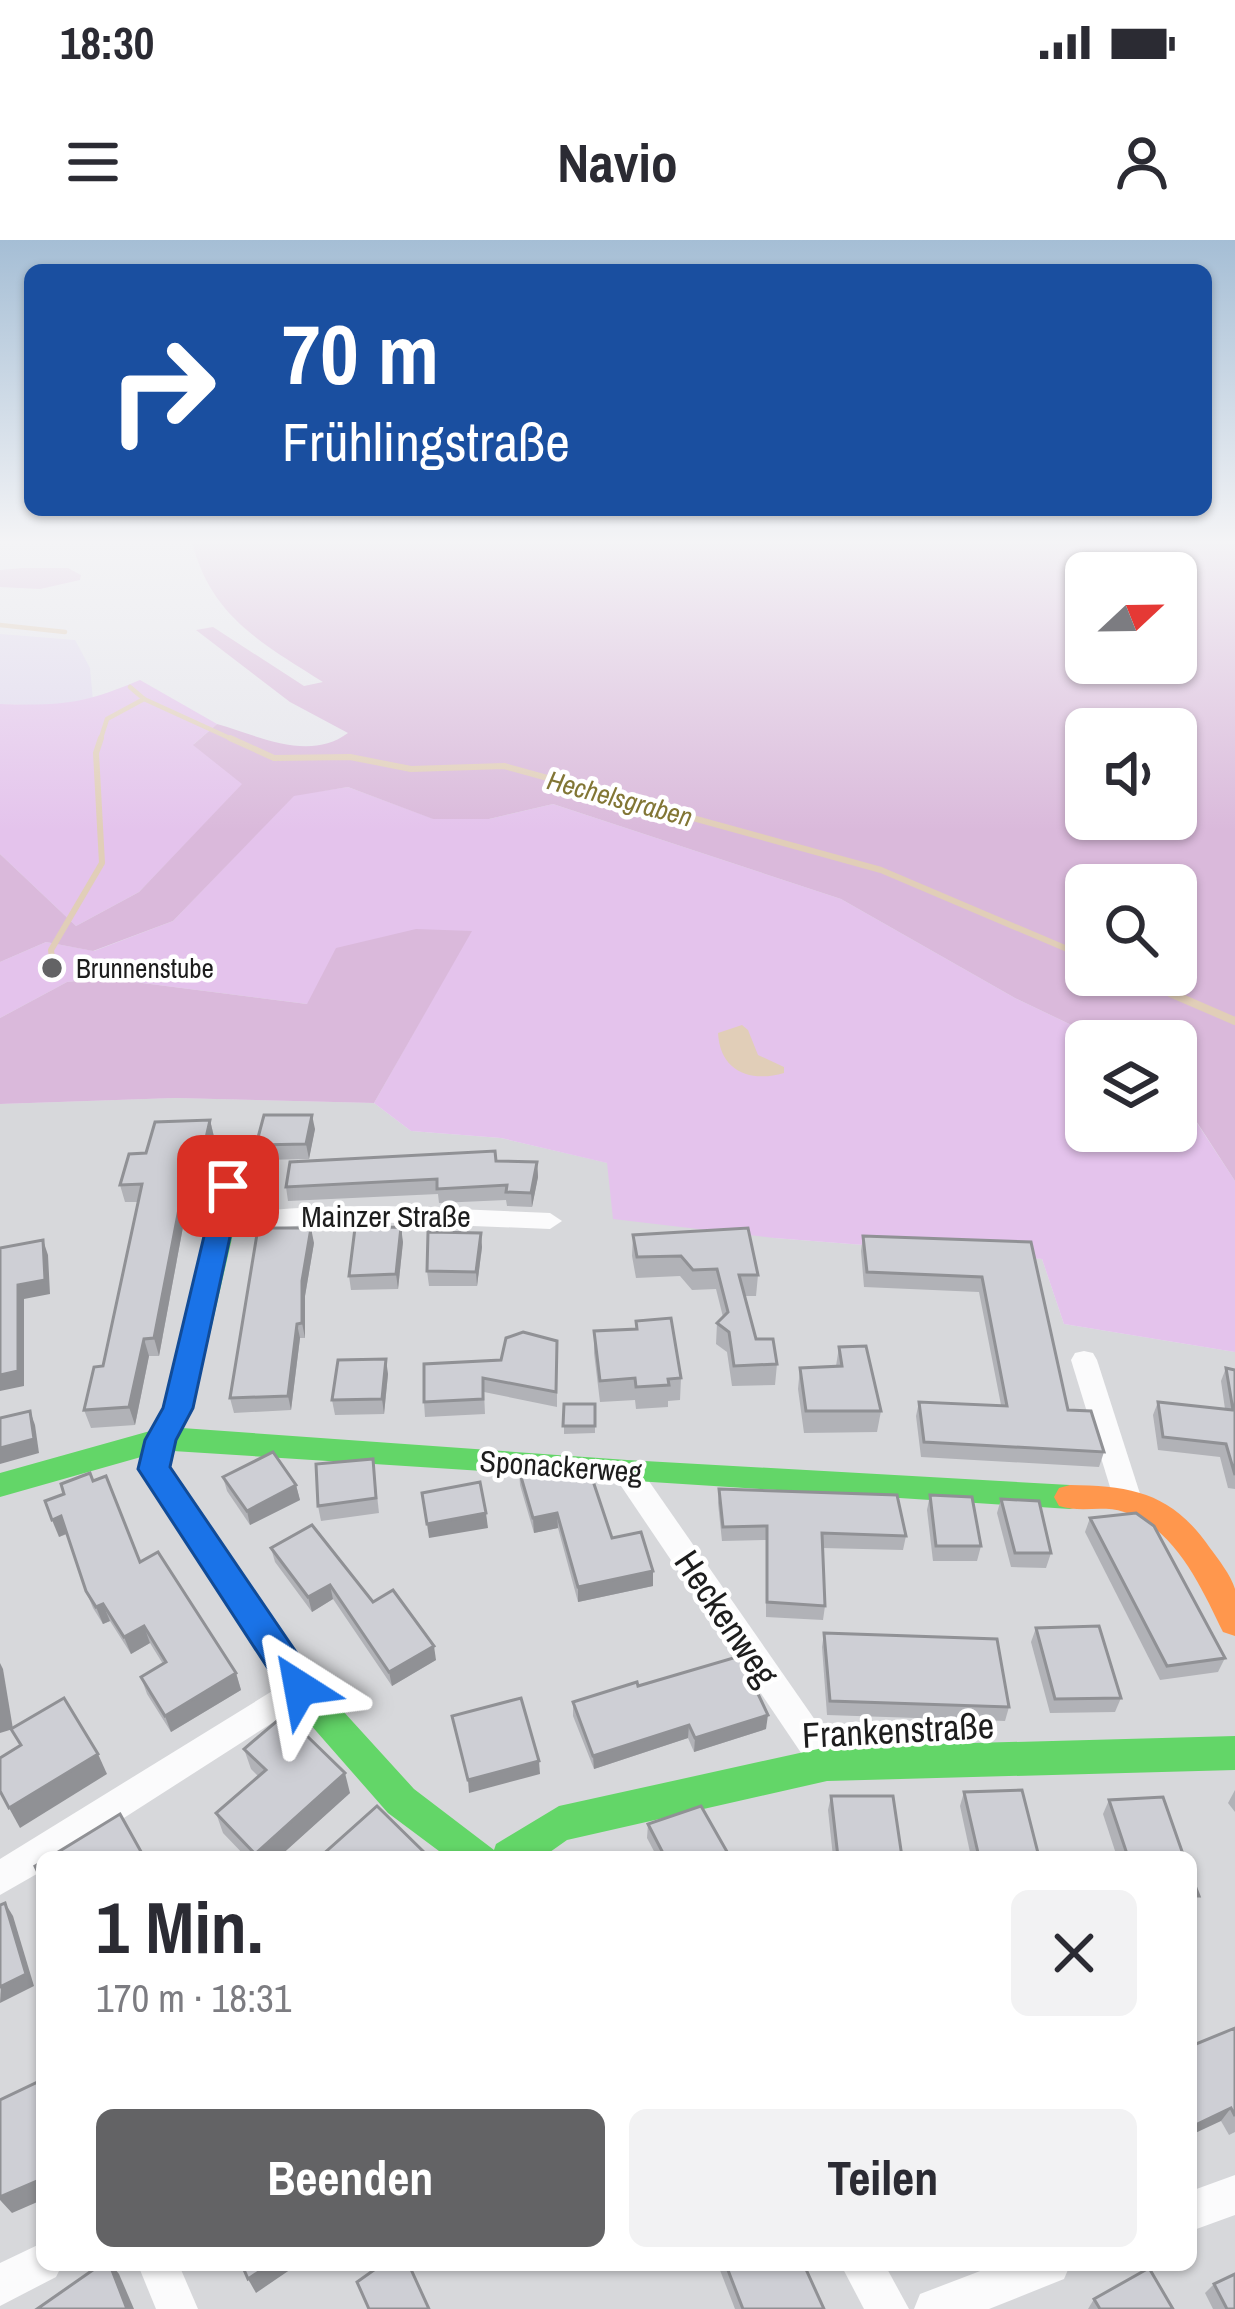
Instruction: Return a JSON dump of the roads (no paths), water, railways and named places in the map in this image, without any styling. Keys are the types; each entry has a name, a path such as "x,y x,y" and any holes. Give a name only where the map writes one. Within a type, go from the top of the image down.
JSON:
{"street":[{"path":"235,1148 222,1225 178,1408 160,1440 154,1469 300,1688 401,1801 470,1851"},
{"name":"Mainzer Straße","path":"222,1225 306,1212 384,1210 550,1221"},
{"path":"1084,1360 1128,1500 1170,1522 1203,1557 1235,1622"},
{"name":"Sponackerweg","path":"0,1485 160,1440 205,1438 627,1472 1128,1500"},
{"name":"Heckenweg","path":"627,1472 827,1764"},
{"path":"1203,1557 1235,1559"},
{"path":"43,1851 300,1688"},
{"name":"Frankenstraße","path":"519,1851 560,1824 827,1764 1235,1753"},
{"path":"0,1878 36,1855"},
{"path":"1197,2209 1235,2195"},
{"path":"0,2284 36,2266"},
{"path":"161,2271 177,2309"},
{"path":"865,2271 887,2309"},
{"path":"935,2309 1034,2271"}],"waterway":[{"path":"130,687 144,699"},
{"path":"100,741 107,719 144,699"},
{"name":"Hechelsgraben","path":"144,699 236,741"},
{"name":"Hechelsgraben","path":"230,738 274,758 350,757 411,769 504,766 881,870 1065,948"},
{"path":"53,966 51,950 102,863 96,753 100,741"},
{"name":"Hechelsgraben","path":"1177,996 1235,1021"}],"place":[{"name":"Brunnenstube","path":"52,968"}]}
